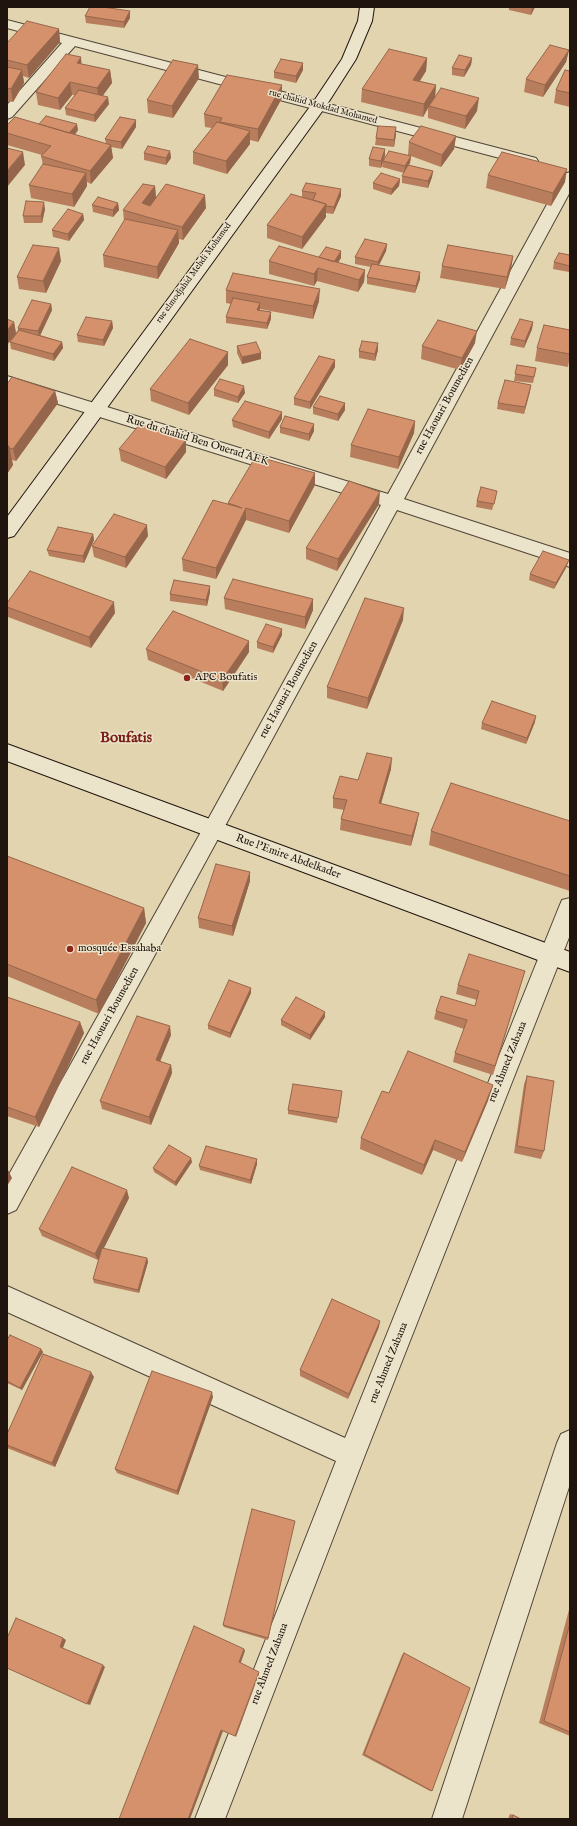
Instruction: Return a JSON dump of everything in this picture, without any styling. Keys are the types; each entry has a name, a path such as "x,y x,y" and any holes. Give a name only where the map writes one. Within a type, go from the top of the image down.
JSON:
{"street":[{"name":"rue elmodjahid Mehdi Mohamed","path":"7,531 94,410 318,106 349,59 365,22 368,7"},
{"name":"rue chahid Mokdad Mohamed","path":"7,24 541,164"},
{"path":"7,114 72,41"},
{"name":"rue Haouari Boumedien","path":"7,1202 393,502 566,173"},
{"name":"Rue du chahid Ben Ouerad AEK","path":"7,382 393,502 570,560"},
{"name":"Rue l'Emire Abdelkader","path":"7,752 560,958"},
{"name":"rue Ahmed Zabana","path":"210,1819 352,1455 560,958 570,907"},
{"path":"7,1299 352,1455"},
{"path":"447,1819 570,1443"}],"building":[{"path":"90,7 103,7 130,11 124,22 85,16"},
{"path":"27,21 59,29 27,65 7,60 7,43"},
{"path":"550,45 569,50 545,85 526,79"},
{"path":"389,49 427,58 413,80 436,85 424,104 362,89"},
{"path":"66,54 81,57 77,63 110,70 97,88 70,82 58,98 36,92"},
{"path":"459,55 472,58 465,70 452,68"},
{"path":"281,59 303,63 296,76 274,72"},
{"path":"173,60 198,65 172,106 147,100"},
{"path":"7,67 22,70 11,89 7,88"},
{"path":"565,70 570,71 570,93 556,90"},
{"path":"227,75 282,85 258,129 220,122 222,118 204,114"},
{"path":"441,88 479,98 466,116 429,106"},
{"path":"79,90 108,97 94,115 65,108"},
{"path":"46,116 77,124 69,133 39,124"},
{"path":"15,117 111,145 90,171 41,156 51,146 7,133 7,125"},
{"path":"120,117 136,120 121,142 105,139"},
{"path":"217,122 250,131 226,161 193,152"},
{"path":"378,126 396,127 394,140 376,138"},
{"path":"421,126 456,136 442,155 409,142"},
{"path":"148,146 170,151 166,158 144,153"},
{"path":"373,147 385,149 381,161 369,159"},
{"path":"7,148 23,152 7,171"},
{"path":"389,151 411,156 405,166 383,161"},
{"path":"502,152 567,169 553,193 488,175"},
{"path":"43,164 86,173 72,194 29,185"},
{"path":"408,165 433,171 428,181 402,176"},
{"path":"381,173 400,179 392,189 373,183"},
{"path":"306,183 341,189 334,207 326,206 326,204 313,200 316,193 302,191"},
{"path":"143,184 155,186 142,203 150,206 166,184 205,195 182,227 123,210"},
{"path":"291,194 326,204 302,237 267,225"},
{"path":"98,197 118,203 113,210 92,205"},
{"path":"26,201 44,202 41,216 23,216"},
{"path":"68,209 83,214 68,234 52,230"},
{"path":"125,219 178,230 157,267 103,255"},
{"path":"365,239 387,244 378,262 355,257"},
{"path":"33,245 59,248 43,281 17,277"},
{"path":"448,245 513,256 507,277 442,266"},
{"path":"279,246 365,270 359,280 318,268 314,274 269,261"},
{"path":"326,247 341,251 334,262 319,257"},
{"path":"559,253 570,255 570,266 554,262"},
{"path":"372,264 420,272 416,286 367,277"},
{"path":"233,273 320,289 313,306 226,290"},
{"path":"233,298 260,303 257,310 271,312 267,323 226,317"},
{"path":"32,300 51,304 38,331 18,328"},
{"path":"86,317 112,321 103,340 77,335"},
{"path":"7,319 14,322 7,330"},
{"path":"520,319 533,322 525,341 511,338"},
{"path":"438,320 477,331 462,358 422,346"},
{"path":"544,325 570,330 570,354 537,348"},
{"path":"19,330 62,342 53,354 10,342"},
{"path":"190,339 228,352 188,403 150,389"},
{"path":"362,341 378,343 375,354 359,351"},
{"path":"256,342 261,353 242,357 237,346"},
{"path":"319,356 335,360 310,402 294,398"},
{"path":"517,365 536,368 534,377 515,374"},
{"path":"12,377 55,391 13,449 7,446 7,384"},
{"path":"220,379 244,386 238,397 214,389"},
{"path":"505,380 531,385 525,407 498,403"},
{"path":"320,396 345,403 338,414 313,407"},
{"path":"245,401 282,412 269,432 232,420"},
{"path":"368,409 415,421 399,457 351,445"},
{"path":"285,416 314,424 309,434 280,427"},
{"path":"140,424 186,440 165,467 119,449"},
{"path":"256,456 315,473 289,521 246,508 216,568 182,559 213,500 242,508 228,503"},
{"path":"349,481 380,492 338,559 306,548"},
{"path":"481,487 497,491 494,504 477,501"},
{"path":"114,514 147,525 125,557 92,546"},
{"path":"58,527 93,534 83,556 47,550"},
{"path":"543,551 569,560 556,583 530,574"},
{"path":"30,571 114,602 89,637 7,607 7,603"},
{"path":"233,579 313,599 305,617 224,598"},
{"path":"174,580 210,586 206,600 170,594"},
{"path":"365,598 404,608 368,698 327,687"},
{"path":"173,611 249,641 222,680 146,649"},
{"path":"266,624 282,629 273,647 257,642"},
{"path":"492,701 536,716 527,738 482,723"},
{"path":"367,753 392,758 379,803 419,813 412,836 341,819 347,800 333,798 340,776 358,780"},
{"path":"451,783 570,821 570,876 431,831"},
{"name":"mosquée Essahaba","path":"7,856 144,908 96,1000 7,964"},
{"path":"216,864 250,872 232,926 198,918"},
{"path":"469,954 525,971 495,1066 455,1053 467,1020 436,1011 441,996 475,1006 479,991 458,985"},
{"path":"229,980 251,988 230,1033 208,1025"},
{"path":"7,997 80,1022 35,1117 7,1107"},
{"path":"296,997 325,1012 310,1035 281,1020"},
{"path":"137,1016 170,1026 156,1060 171,1065 149,1117 100,1101"},
{"path":"408,1051 493,1085 465,1152 435,1140 424,1165 361,1138 382,1091 389,1093"},
{"path":"527,1076 554,1081 544,1151 517,1146"},
{"path":"293,1084 342,1091 338,1118 288,1110"},
{"path":"169,1145 191,1158 175,1182 153,1168"},
{"path":"206,1146 257,1159 250,1180 199,1166"},
{"path":"72,1167 127,1190 95,1254 39,1229"},
{"path":"102,1248 147,1258 138,1290 93,1279"},
{"path":"332,1299 380,1321 349,1394 300,1370"},
{"path":"10,1335 41,1349 20,1388 7,1381 7,1340"},
{"path":"43,1354 91,1372 52,1463 7,1445 7,1434"},
{"path":"152,1371 212,1392 177,1491 115,1469"},
{"path":"252,1509 295,1521 268,1638 223,1625"},
{"path":"16,1618 63,1638 60,1647 103,1665 87,1704 7,1668 7,1638"},
{"path":"570,1623 570,1732 544,1721"},
{"path":"194,1626 244,1649 239,1662 259,1672 235,1736 221,1730 188,1819 119,1819"},
{"path":"404,1653 470,1688 432,1791 364,1754"},
{"path":"513,1815 521,1819 512,1819"}],"place":[{"name":"APC Boufatis","path":"187,678"},
{"name":"mosquée Essahaba","path":"70,949"}],"district":[{"name":"Boufatis","path":"126,739"}]}
